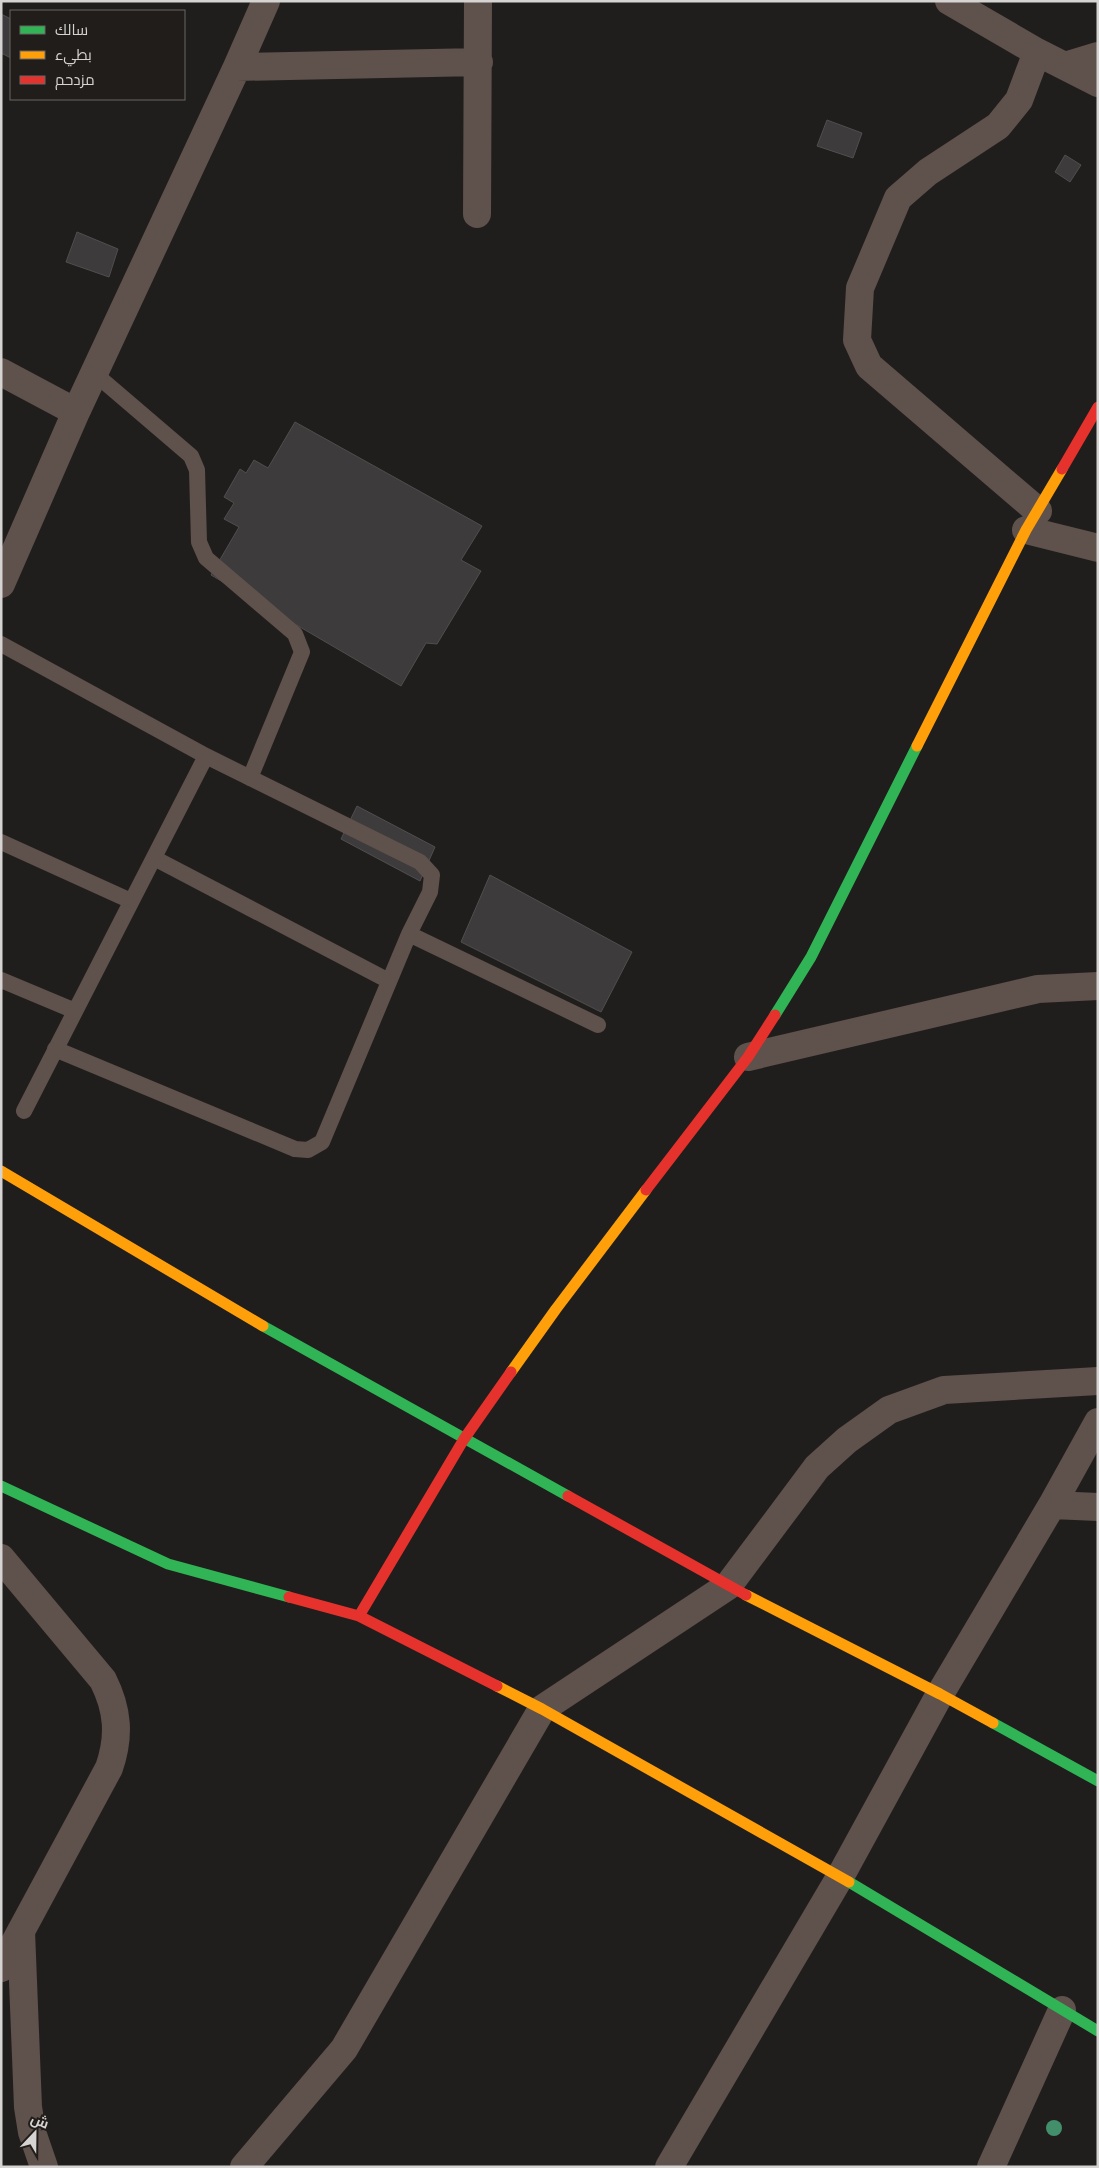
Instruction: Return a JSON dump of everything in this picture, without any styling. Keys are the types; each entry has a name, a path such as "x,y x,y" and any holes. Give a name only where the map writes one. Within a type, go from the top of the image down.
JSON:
{"street":[{"path":"1,584 76,412 266,1"},
{"path":"477,214 478,1"},
{"path":"949,1 1037,52 1098,83"},
{"path":"1037,52 1019,100 998,126 928,172 898,198 860,288 857,340 869,366 1032,520 1098,548"},
{"path":"1065,66 1098,56"},
{"path":"237,67 479,62"},
{"path":"1,372 76,412"},
{"path":"359,1616 464,1439 556,1309 748,1057 811,957 1032,520 1098,407"},
{"path":"748,1057 1038,989 1098,986"},
{"path":"1,1171 243,1315 464,1439 728,1586 940,1694 1098,1782"},
{"path":"244,2167 344,2049 542,1709 728,1586 817,1468 847,1440 889,1410 944,1390 1098,1381"},
{"path":"672,2166 840,1877 940,1694 1052,1506 1098,1422"},
{"path":"1,1486 168,1564 359,1616 542,1709 840,1877 1098,2031"},
{"path":"1052,1506 1098,1507"},
{"path":"1,1558 104,1680 112,1697 118,1733 115,1751 109,1768 1,1968"},
{"path":"20,1930 28,2107 32,2132 44,2167"},
{"path":"991,2167 1062,2010"}],"lane":[{"path":"94,374 191,456 197,470 199,542 206,558 295,634 302,652 250,778"},
{"path":"1,644 206,756 420,862 432,875 430,892 409,934 322,1142 308,1150 295,1149 55,1049"},
{"path":"24,1110 206,756"},
{"path":"1,842 131,901"},
{"path":"154,858 389,981"},
{"path":"409,934 598,1025"},
{"path":"1,980 75,1011"}],"building":[{"path":"1,14 10,18 10,58 1,53"},
{"path":"827,120 862,133 853,158 817,146"},
{"path":"1065,155 1081,165 1070,182 1055,172"},
{"path":"77,232 118,249 109,277 66,262"},
{"path":"295,422 482,526 461,560 481,571 437,644 426,643 401,686 211,575 239,527 224,519 234,503 224,497 240,469 246,473 254,460 268,468"},
{"path":"357,806 435,847 420,881 341,839"},
{"path":"490,875 632,952 601,1012 461,942"}],"traffic: fast":[{"path":"775,1015 811,957 917,746"},
{"path":"263,1326 568,1496"},
{"path":"1,1486 168,1564 289,1597"},
{"path":"993,1723 1098,1781"},
{"path":"849,1882 1098,2031"}],"traffic: slow":[{"path":"917,746 1026,530 1062,469"},
{"path":"1,1171 263,1326"},
{"path":"511,1372 646,1190"},
{"path":"746,1595 993,1723"},
{"path":"497,1686 542,1709 849,1882"}],"traffic: jam":[{"path":"1062,469 1098,407"},
{"path":"646,1190 748,1057 775,1015"},
{"path":"359,1616 464,1439 511,1372"},
{"path":"568,1496 746,1595"},
{"path":"289,1597 359,1616 497,1686"}]}
